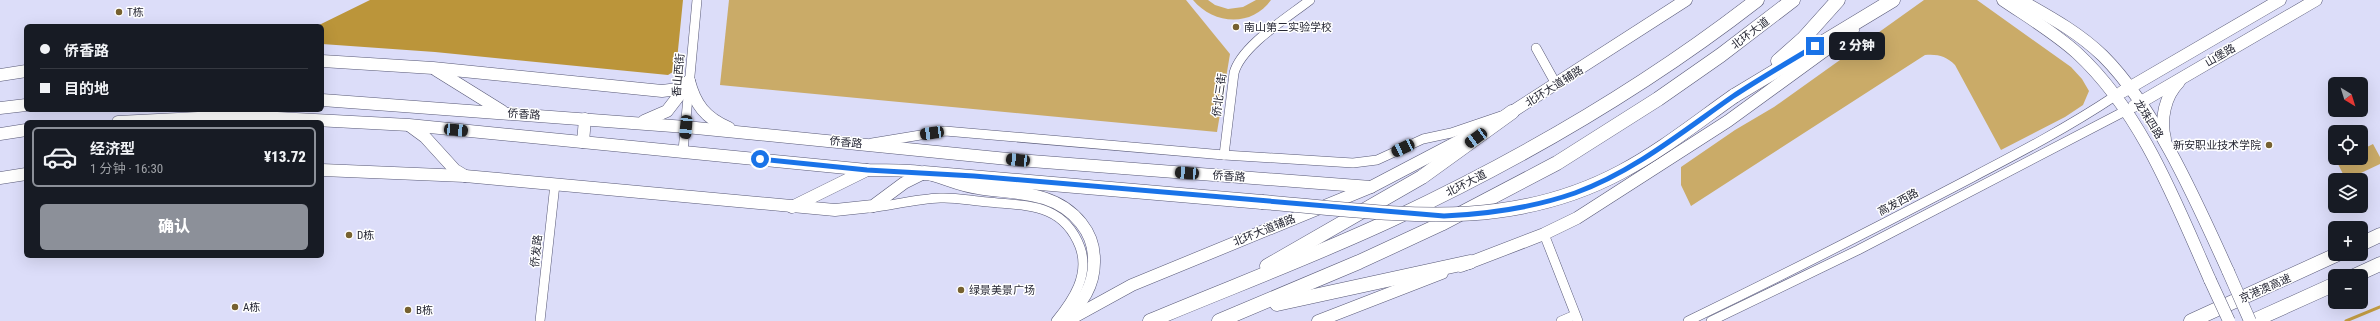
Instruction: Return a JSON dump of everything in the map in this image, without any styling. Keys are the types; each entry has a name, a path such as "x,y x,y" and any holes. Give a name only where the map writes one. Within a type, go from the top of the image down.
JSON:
{"highway":[{"name":"北环大道","path":"1150,321 1392,220 1507,162 1641,82 1757,0"},
{"name":"北环大道","path":"1219,321 1441,224 1557,163 1658,99 1721,55 1793,0"},
{"path":"924,173 1444,216 1513,210 1576,192 1620,173 1646,157 1734,96 1785,56 1838,0"},
{"path":"1734,96 1893,0"},
{"path":"1226,289 1422,177 1512,112"},
{"path":"2368,241 2380,235"},
{"name":"京港澳高速","path":"2191,321 2328,259"},
{"path":"1247,310 1470,262"},
{"path":"2368,270 2380,264"},
{"path":"2252,321 2328,287"}],"main road":[{"name":"北环大道辅路","path":"1067,321 1104,299 1147,279 1371,187 1512,112 1686,0"},
{"path":"1318,321 1544,234 1577,218 1616,195 1709,133 1815,59 1893,0"},
{"name":"龙珠四路","path":"2003,0 2068,46 2087,63 2115,96 2168,185 2229,321"},
{"name":"龙珠四路","path":"2020,0 2059,20 2104,57 2140,102 2196,201 2252,321"},
{"name":"山堡路","path":"2115,96 2280,0"},
{"name":"山堡路","path":"2125,111 2316,0"},
{"path":"324,61 433,68 667,91 678,89 689,81"},
{"path":"433,68 505,112"},
{"path":"0,83 5,74 24,71"},
{"path":"2169,152 2163,132 2164,108 2170,95 2186,75"},
{"path":"635,123 652,119 667,111 676,102 689,81"},
{"path":"689,81 693,95 701,110 713,120 740,132"},
{"name":"侨香路","path":"324,100 505,112 686,127 1018,160 1371,187"},
{"path":"0,108 24,105"},
{"name":"侨香路","path":"164,120 238,116 306,120"},
{"path":"583,142 585,119"},
{"name":"侨香路","path":"324,121 409,126 683,151 867,170 924,173 970,187 1046,198 1068,209 1077,218 1091,241 1094,267 1092,279 1082,301 1062,321"},
{"path":"409,126 425,137 455,170 465,176"},
{"path":"0,134 24,130"},
{"path":"324,170 465,176 835,210 867,208 877,204 904,183 924,173"},
{"path":"791,207 867,170"},
{"path":"0,178 24,174"}],"street":[{"name":"香山西街","path":"683,151 697,0"},
{"name":"侨北三街","path":"1224,155 1234,73 1239,61 1250,48 1310,0"},
{"path":"1536,48 1556,84"},
{"name":"高发西路","path":"1688,321 1839,247 2070,126 2115,96"},
{"path":"1711,321 1858,250 2125,111"},
{"path":"863,144 945,131 1224,155 1365,162 1377,160 1423,139 1451,133 1512,112"},
{"name":"侨发路","path":"540,321 555,184"},
{"path":"867,208 946,198 1030,206 1051,213 1060,218 1072,232 1082,252 1084,263 1079,286 1073,298 1056,321"},
{"path":"1544,234 1576,318 1561,321"}],"shaded area":[{"path":"370,0 683,0 676,70 668,75 435,52 324,44 324,24 321,24"},
{"path":"729,0 1186,0 1230,54 1217,132 720,85"},
{"path":"1193,0 1208,0 1215,5 1228,9 1243,7 1256,0 1271,0 1263,9 1253,15 1243,19 1232,20 1211,14 1201,8"},
{"path":"1924,0 1977,0 2071,67 2082,79 2089,91 2083,105 2065,117 2001,150 1955,65 1942,56 1925,55 1691,206 1681,185 1681,167 1735,130 1774,107"},
{"path":"2373,144 2380,157 2380,164 2361,173 2342,173 2338,165 2368,165 2368,146"}],"waterway":[{"path":"2346,321 2380,307"}],"place":[{"name":"T栋","path":"119,12"},
{"name":"南山第二实验学校","path":"1236,27"},
{"name":"新安职业技术学院","path":"2269,145"},
{"name":"D栋","path":"349,235"},
{"name":"绿景美景广场","path":"961,290"},
{"name":"A栋","path":"235,307"},
{"name":"B栋","path":"408,310"}],"route":[{"path":"760,159 867,170 974,176 1262,202 1444,216 1499,212 1550,201 1576,192 1620,173 1646,157 1734,96 1815,46"}]}
